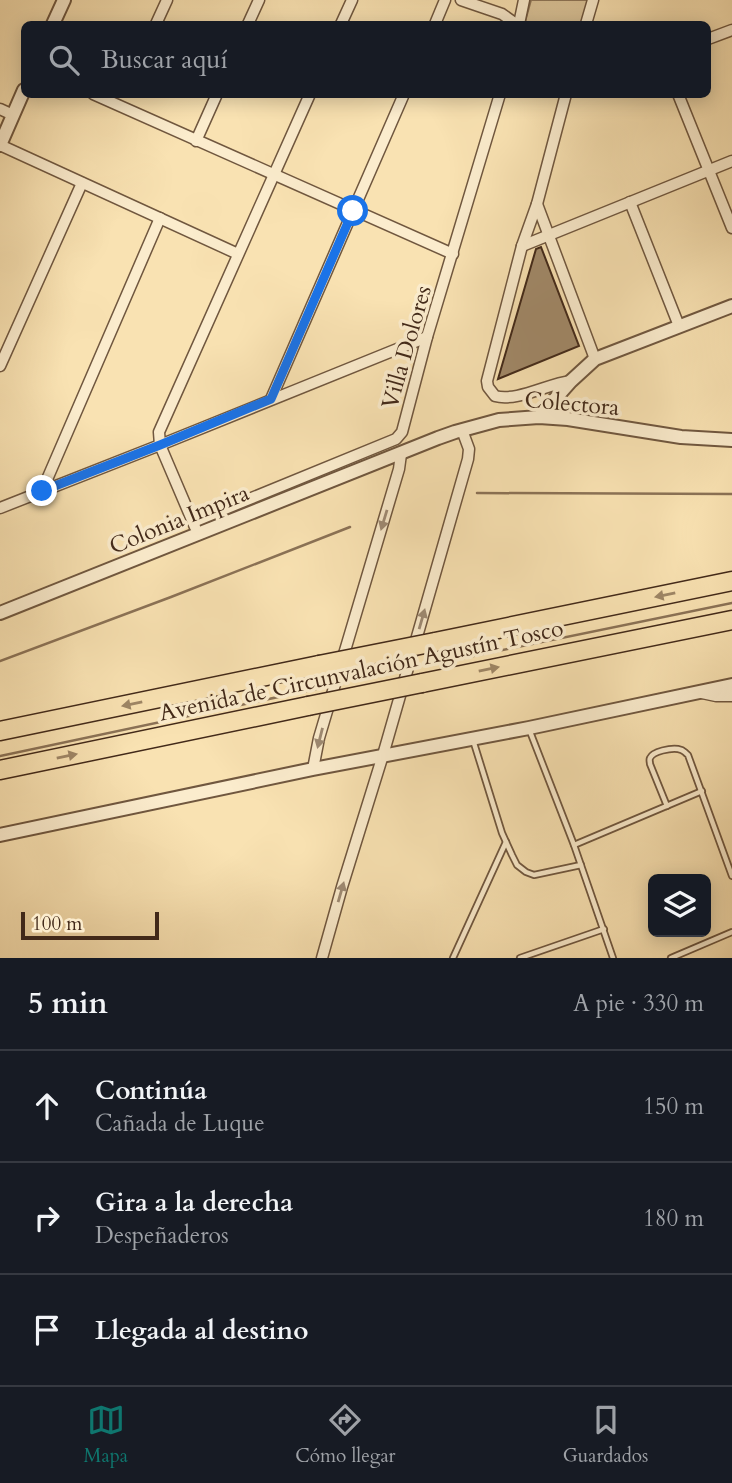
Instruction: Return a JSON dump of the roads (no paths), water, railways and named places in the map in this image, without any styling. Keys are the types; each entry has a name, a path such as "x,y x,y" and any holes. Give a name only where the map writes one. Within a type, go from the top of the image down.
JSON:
{"highway":[{"name":"Avenida de Circunvalación Agustín Tosco","path":"0,731 732,581"},
{"name":"Avenida de Circunvalación Agustín Tosco","path":"0,770 732,620"}],"street":[{"path":"55,21 64,0"},
{"path":"157,21 167,0"},
{"path":"249,21 259,0"},
{"path":"342,21 352,0"},
{"path":"436,21 446,0"},
{"path":"461,0 502,14 513,21"},
{"path":"519,21 524,0"},
{"path":"587,21 593,0"},
{"path":"711,38 732,30"},
{"path":"21,97 0,145 238,254"},
{"path":"102,98 453,254"},
{"path":"119,106 122,98"},
{"path":"196,141 215,98"},
{"path":"195,528 160,445 159,432 308,98"},
{"path":"271,399 402,98"},
{"name":"Villa Dolores","path":"195,528 396,439 402,432 427,337 499,98"},
{"path":"565,98 537,204 522,246 487,381 495,396 512,398 555,383 570,381"},
{"path":"680,98 732,228"},
{"path":"0,108 13,115"},
{"path":"522,246 732,161"},
{"path":"0,366 82,183"},
{"path":"630,202 679,327"},
{"path":"537,204 595,359"},
{"path":"42,491 160,218"},
{"path":"539,417 570,381 595,359 732,306"},
{"path":"0,508 427,337"},
{"name":"Colectora","path":"374,465 463,430 499,421 539,417 681,437 732,440"},
{"path":"322,958 468,459 469,449 463,430"},
{"path":"313,769 319,738 399,469 401,454"},
{"name":"Colonia Impira","path":"0,613 195,528 374,465"},
{"path":"0,835 732,685"},
{"path":"698,691 716,696 732,696"}],"lane":[{"path":"529,728 582,865 613,958"},
{"path":"473,739 506,842 517,864 534,875 582,865"},
{"path":"667,806 650,764 652,755 673,749 685,751 732,876"},
{"path":"574,845 702,791"},
{"path":"453,958 506,842"},
{"path":"520,958 604,929"},
{"path":"671,958 732,932"}],"waterway":[{"path":"477,493 732,494"},
{"path":"0,661 350,527"},
{"path":"425,666 732,603"},
{"path":"0,756 316,689"}]}
